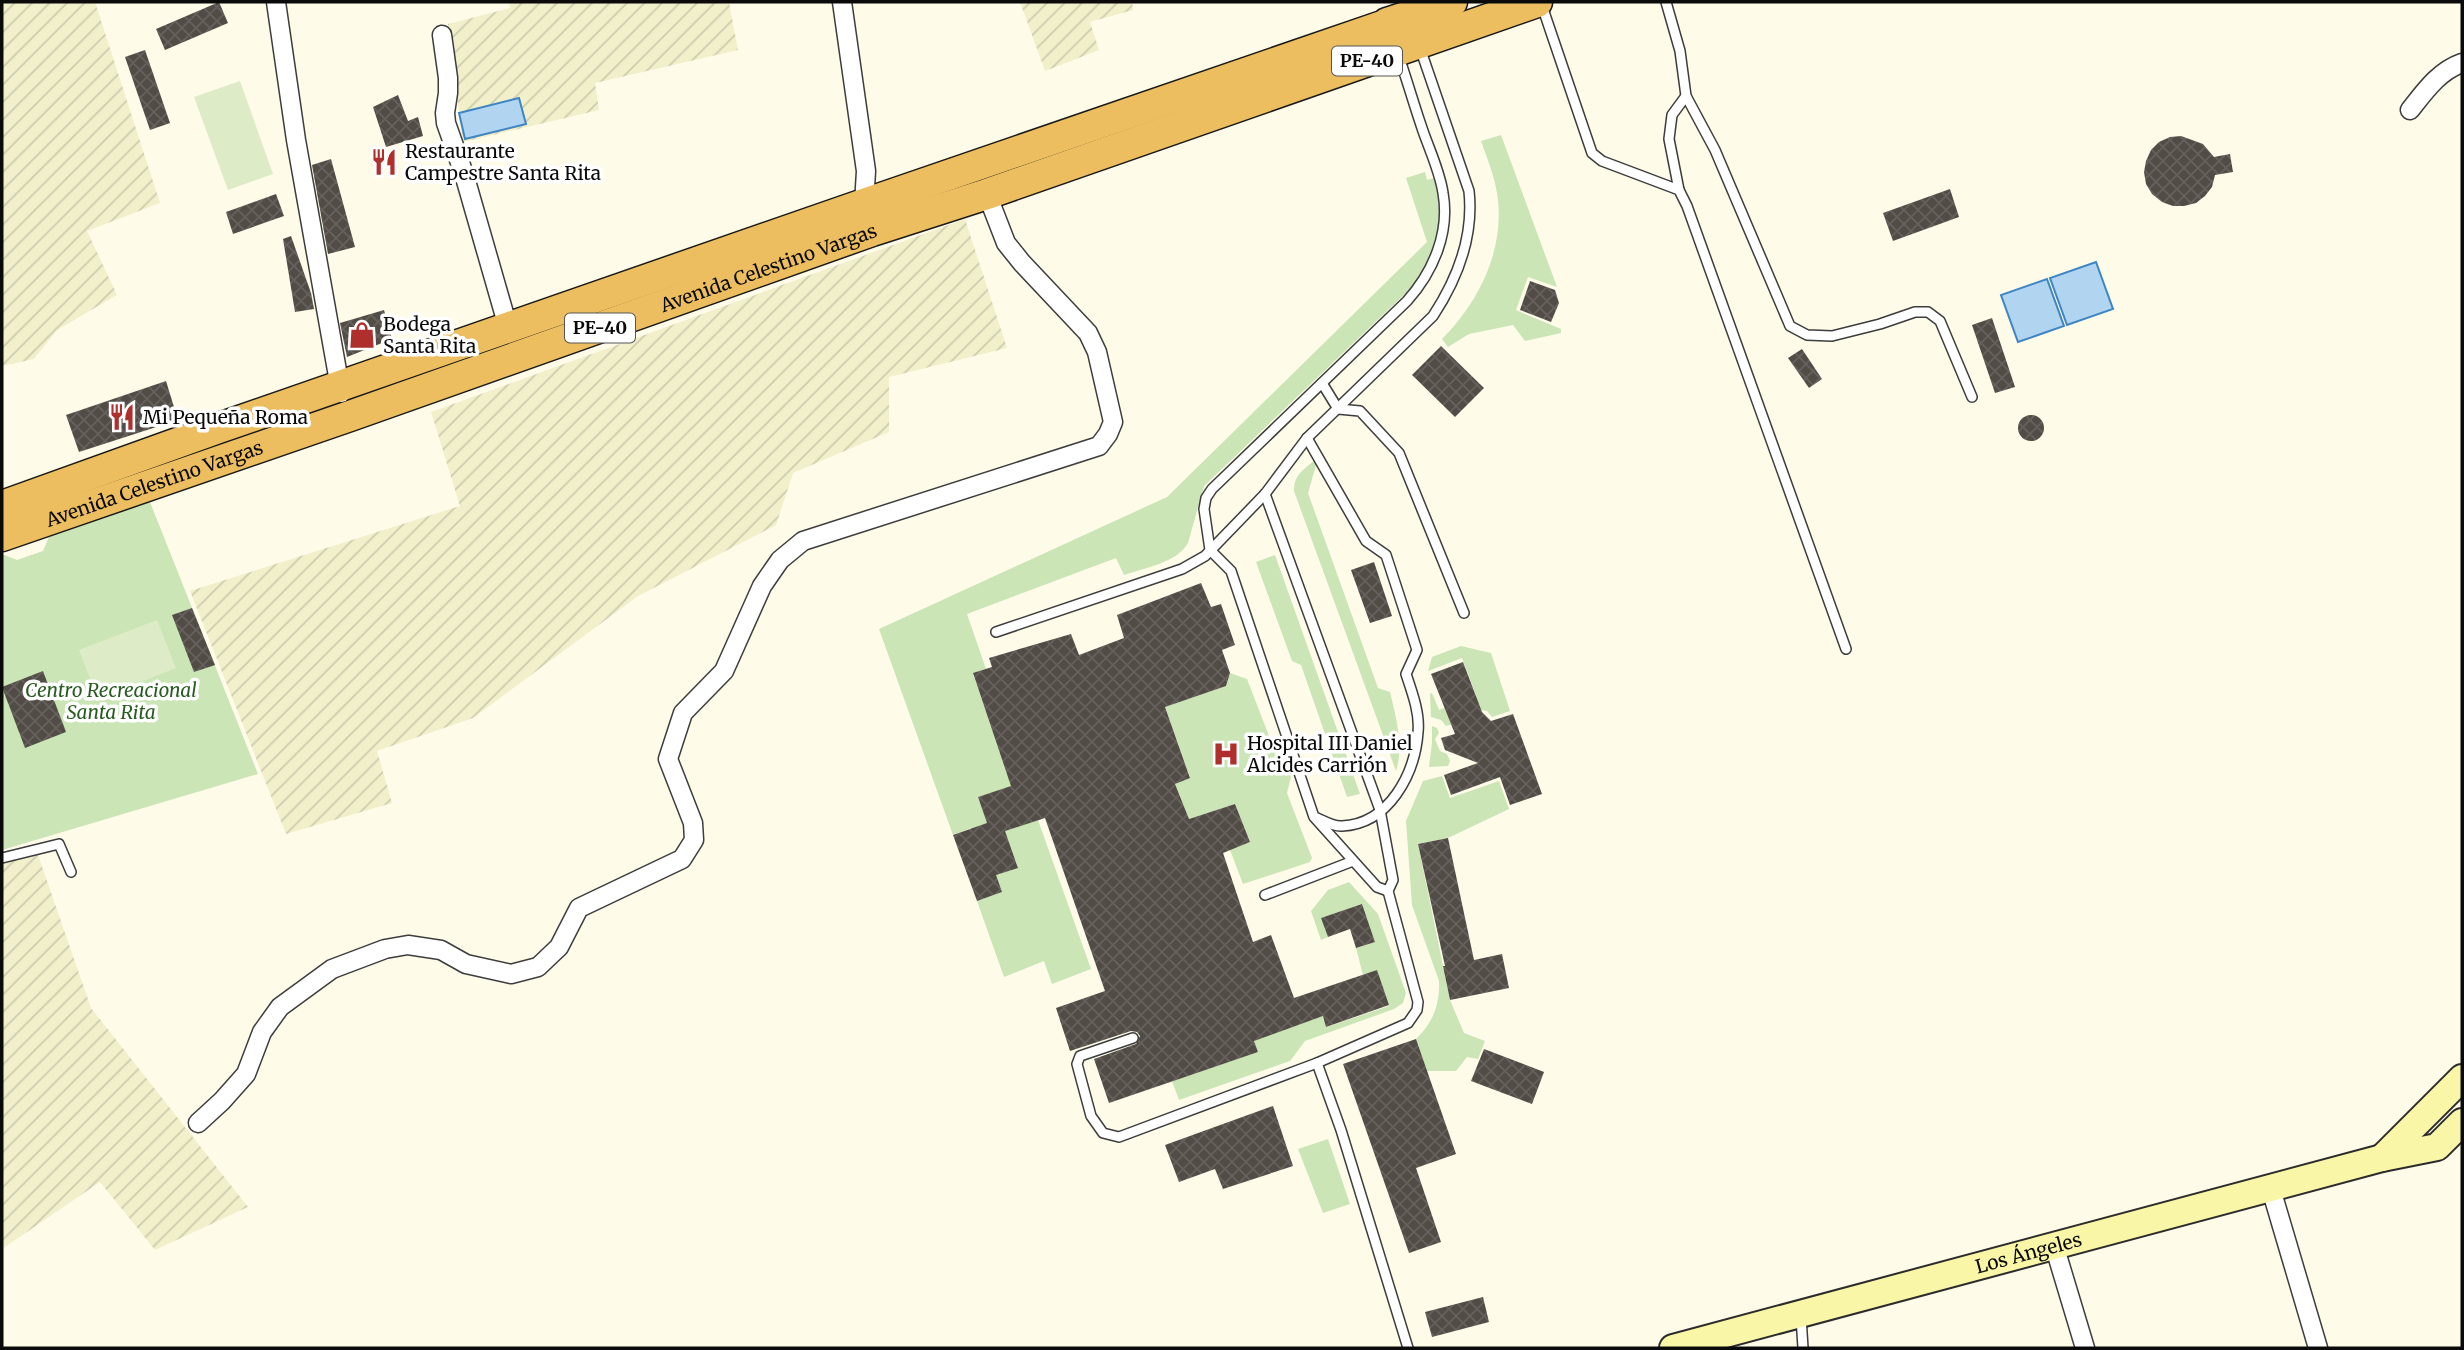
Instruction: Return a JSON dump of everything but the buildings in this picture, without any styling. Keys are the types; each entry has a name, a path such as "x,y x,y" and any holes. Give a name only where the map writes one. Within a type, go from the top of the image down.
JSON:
{"highway":[{"name":"Avenida Celestino Vargas","path":"1400,34 1452,2"},
{"name":"Avenida Celestino Vargas","path":"868,217 987,194 1385,25 1400,34 1539,2"},
{"name":"Avenida Celestino Vargas","path":"12,517 229,456 350,415 549,345 696,279 868,217 1192,108"},
{"name":"Avenida Celestino Vargas","path":"12,517 219,428 508,327 540,316 696,279"},
{"path":"540,316 549,345"},
{"path":"219,428 229,456"}],"main road":[{"path":"2382,1158 2462,1078"},
{"path":"2450,1145 2462,1122"},
{"name":"Los Ángeles","path":"1673,1348 1801,1316 2054,1245 2382,1158 2450,1145"}],"street":[{"path":"276,2 296,140 339,387 350,415"},
{"path":"842,2 866,171 868,217"},
{"path":"442,35 449,93 444,113 446,123 464,174 508,327"},
{"path":"2410,110 2448,68 2462,63"},
{"path":"198,1123 246,1074 262,1032 280,1007 332,969 386,949 408,945 441,950 466,964 511,974 538,967 559,947 579,908 682,859 695,841 693,823 668,759 682,713 724,671 762,586 780,560 803,541 1098,446 1108,434 1113,422 1097,352 1088,332 1006,243 987,194"},
{"path":"2271,1189 2318,1348"},
{"path":"2054,1245 2085,1348"}],"lane":[{"path":"1539,2 1592,153 1601,161 1679,190"},
{"path":"1665,2 1680,51 1686,96 1715,150 1790,326 1807,335 1832,336 1915,312 1928,312 1940,321 1972,397"},
{"path":"1388,891 1377,887 1314,817 1231,571 1210,550 1203,509 1212,489 1420,286 1439,246 1444,224 1443,190 1400,34"},
{"path":"996,632 1182,569 1205,556 1265,494 1307,438 1433,316 1448,294 1467,243 1471,211 1469,191 1400,34"},
{"path":"1686,96 1672,115 1669,139 1679,190 1846,649"},
{"path":"1322,383 1338,409"},
{"path":"1338,409 1360,411 1399,453 1464,613"},
{"path":"1307,438 1366,541 1386,555 1417,650 1406,674 1414,698 1419,730 1414,761 1405,784 1380,810 1367,820 1340,827 1314,817"},
{"path":"1133,1038 1080,1056 1077,1064 1091,1116 1102,1133 1119,1137 1317,1063 1408,1023 1417,1010 1418,1002 1388,891 1393,880 1380,810 1265,494"},
{"path":"2,858 58,844 71,872"},
{"path":"1265,895 1353,861"},
{"path":"1317,1063 1341,1130 1408,1348"},
{"path":"1801,1316 1803,1348"}],"green space":[{"path":"2,2 95,2 160,203 87,231 117,295 57,330 34,359 2,366"},
{"path":"509,2 729,2 738,50 595,83 599,110 463,142 448,24 510,8"},
{"path":"1020,2 1132,2 1133,10 1090,22 1099,50 1045,71"},
{"path":"240,81 273,174 228,190 194,97"},
{"path":"1501,135 1557,287 1528,277 1516,310 1561,329 1561,333 1525,341 1513,325 1469,334 1448,347 1442,339 1468,308 1494,253 1499,213 1497,193 1481,141"},
{"path":"1425,172 1427,180 1434,178 1437,194 1439,209 1436,235 1421,273 1412,287 1204,486 1188,543 1183,550 1159,564 1124,575 1116,558 967,614 986,669 973,674 1025,824 1038,820 1091,969 1052,984 1044,961 1004,977 977,901 1002,892 981,855 971,828 953,835 879,629 1167,497 1427,242 1406,178","holes":["991,793 1018,867 1005,872 978,797"]},
{"path":"965,219 1007,348 889,377 889,432 793,473 776,525 638,596 473,718 377,751 392,803 286,834 190,591 460,506 431,412"},
{"path":"1315,460 1317,462 1308,493 1378,688 1390,692 1399,742 1396,771 1294,491 1297,477"},
{"name":"Centro Recreacional Santa Rita","path":"150,502 258,774 2,850 2,554 17,560 43,551 49,537"},
{"path":"1275,555 1360,794 1347,797 1301,665 1292,661 1256,562"},
{"path":"157,620 176,668 98,699 79,650"},
{"path":"1461,646 1491,653 1510,711 1492,717 1487,711 1480,710 1461,722 1446,726 1441,720 1431,717 1432,693 1439,710 1476,695 1462,658 1428,671 1432,657"},
{"path":"1230,673 1247,679 1274,749 1282,752 1291,777 1287,793 1312,858 1310,862 1243,884 1230,850 1250,842 1235,804 1189,819 1175,784 1190,777 1165,707 1226,686"},
{"path":"1432,726 1437,728 1439,733 1435,739 1440,751 1447,754 1450,761 1448,766 1429,767"},
{"path":"1442,776 1450,798 1499,781 1509,809 1448,838 1418,844 1450,1000 1464,1033 1485,1041 1478,1059 1467,1057 1456,1071 1427,1071 1416,1039 1434,1013 1439,981 1412,905 1406,821 1423,781"},
{"path":"37,852 91,1008 248,1207 155,1250 100,1182 2,1249 2,863"},
{"path":"1349,882 1378,914 1406,993 1403,1003 1394,1009 1305,1041 1290,1061 1179,1100 1172,1081 1258,1052 1241,1005 1304,1023 1323,1016 1327,1027 1389,1006 1377,971 1363,975 1356,948 1375,942 1362,904 1322,918 1328,937 1321,940 1311,911 1328,890"},
{"path":"1328,1139 1350,1204 1323,1213 1298,1149"}],"water":[{"path":"519,98 526,124 465,139 459,113"},
{"path":"2096,262 2113,309 2067,325 2050,278"},
{"path":"2047,279 2064,326 2018,342 2001,295"}],"place":[{"name":"Restaurante Campestre Santa Rita","path":"384,162"},
{"name":"Bodega Santa Rita","path":"362,335"},
{"name":"Mi Pequeña Roma","path":"122,417"},
{"name":"Hospital III Daniel Alcides Carrión","path":"1226,754"}]}
